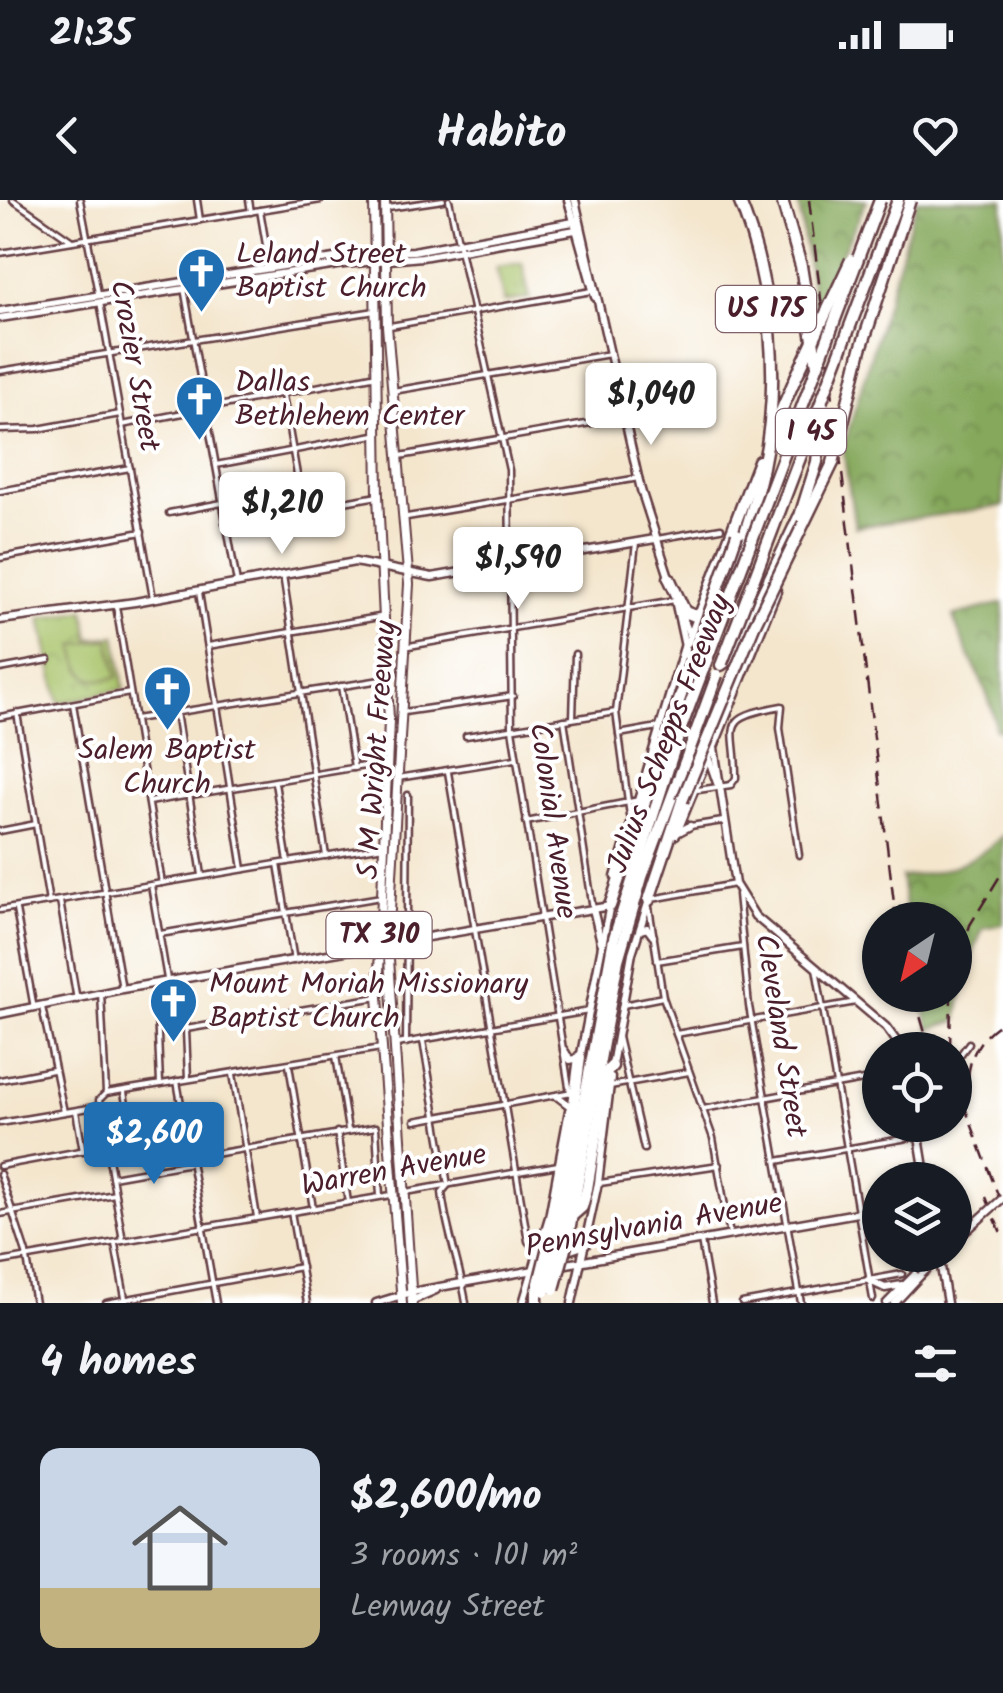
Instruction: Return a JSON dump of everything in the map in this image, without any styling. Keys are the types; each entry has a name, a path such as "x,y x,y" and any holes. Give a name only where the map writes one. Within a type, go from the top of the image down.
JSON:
{"highway":[{"name":"US 175","path":"722,664 732,656 802,510 820,450 821,388 796,240 782,200"},
{"name":"Julius Schepps Freeway","path":"550,1303 543,1296 551,1242 614,938 680,731 880,200"},
{"path":"687,643 705,610 726,530 880,200"},
{"name":"Julius Schepps Freeway","path":"551,1242 573,1214 618,960 642,877 898,200"},
{"path":"649,900 682,801 746,643 842,438 862,349 910,200"},
{"name":"US 175","path":"699,684 706,645 762,469 769,414 769,332 740,203"},
{"path":"610,906 761,457"},
{"path":"714,744 791,548"},
{"path":"669,578 685,612 694,616 705,610"},
{"path":"543,1296 580,1057"},
{"path":"573,1214 582,1207 587,1189 612,1061"}],"main road":[{"name":"S M Wright Freeway","path":"374,200 378,496 388,679 378,997 394,1194 408,1299"},
{"path":"571,200 655,539 687,643 699,663 738,894 755,916 890,1032"},
{"name":"S M Wright Freeway","path":"386,204 387,326 409,573 409,646 388,944 405,1192 408,1299"},
{"path":"0,315 374,257 457,248 577,225"},
{"path":"0,620 153,599 355,562 443,576 655,539"},
{"path":"687,643 684,659 718,786"},
{"path":"684,659 699,663"},
{"name":"Julius Schepps Freeway","path":"523,1303 537,1254 551,1242 558,1165 610,906 632,822 684,659"},
{"path":"674,686 684,685 689,691 704,767"},
{"name":"Julius Schepps Freeway","path":"572,1303 586,1260 616,1029 639,930 714,744"},
{"path":"681,822 690,826"},
{"path":"676,834 690,826"},
{"path":"1,1014 122,989 610,906"},
{"path":"594,910 602,944"},
{"path":"639,930 645,928 653,936"},
{"path":"564,1050 573,1062 580,1057"},
{"path":"612,1061 620,1054 625,1058"},
{"path":"557,1096 570,1106"},
{"path":"545,1168 556,1178"},
{"path":"972,1223 1003,1196"},
{"name":"Pennsylvania Avenue","path":"376,1303 532,1270 862,1212"},
{"path":"586,1260 590,1227"},
{"path":"551,1242 554,1254 586,1246"},
{"path":"942,1272 948,1303"},
{"path":"868,1280 890,1289 904,1278 918,1274"},
{"path":"895,1303 918,1274"},
{"path":"887,1303 904,1278"}],"street":[{"path":"13,200 72,241"},
{"name":"Crozier Street","path":"80,200 153,599"},
{"path":"197,200 200,220"},
{"path":"249,200 251,212"},
{"path":"0,253 322,200"},
{"path":"386,204 446,200"},
{"name":"Colonial Avenue","path":"446,200 502,438 510,500 512,729 571,1092"},
{"path":"260,210 271,274"},
{"path":"184,288 237,584"},
{"path":"387,326 595,291"},
{"path":"0,371 375,311"},
{"path":"392,391 610,354"},
{"path":"122,425 377,374"},
{"path":"282,394 303,508"},
{"path":"0,430 38,429 120,414"},
{"path":"400,456 626,417"},
{"path":"216,466 379,434"},
{"path":"0,491 130,468"},
{"path":"406,517 639,478"},
{"path":"226,523 378,496"},
{"path":"169,513 222,504"},
{"path":"655,539 726,530"},
{"path":"0,558 142,532"},
{"path":"632,822 616,712 636,543"},
{"path":"283,575 326,856"},
{"path":"199,590 243,869"},
{"path":"409,646 675,600"},
{"path":"116,604 162,883"},
{"path":"208,646 384,616"},
{"path":"573,718 575,654"},
{"path":"0,669 49,660"},
{"path":"135,719 388,679"},
{"path":"340,686 354,768"},
{"path":"0,716 130,693"},
{"path":"402,712 514,696"},
{"path":"73,704 122,989"},
{"path":"694,790 736,778 730,741 734,726 751,712 782,706 780,732 799,855"},
{"path":"176,712 202,876"},
{"path":"466,736 616,712"},
{"path":"17,713 50,902"},
{"path":"564,720 594,910"},
{"path":"619,734 662,726"},
{"path":"398,778 516,759"},
{"path":"148,802 354,768 388,766"},
{"path":"448,772 528,1237 537,1254"},
{"path":"274,782 288,862"},
{"path":"406,1043 408,796"},
{"path":"526,822 640,800"},
{"path":"690,826 723,821"},
{"path":"0,831 36,824"},
{"path":"395,825 408,825"},
{"path":"0,910 384,846"},
{"path":"278,864 294,960"},
{"path":"730,1236 703,1109 663,998 649,900 735,884"},
{"path":"151,885 168,982"},
{"name":"Cleveland Street","path":"738,894 752,1020 801,1303"},
{"path":"160,934 381,897"},
{"path":"60,900 77,1000"},
{"path":"16,908 64,1112"},
{"path":"657,961 743,946"},
{"path":"816,968 873,1299"},
{"path":"184,980 188,1079"},
{"path":"156,984 160,1084"},
{"path":"102,994 106,1093"},
{"path":"186,1028 378,997"},
{"path":"621,1006 663,998"},
{"path":"676,1034 856,1002"},
{"path":"0,1004 1,1014"},
{"path":"393,1045 589,1011"},
{"path":"616,1029 632,1084 644,1149"},
{"path":"423,1040 448,1185 442,1195 466,1303"},
{"path":"123,1241 100,1096 381,1048"},
{"path":"336,1056 348,1130"},
{"path":"288,1063 313,1208"},
{"path":"0,1080 54,1070"},
{"path":"233,1072 257,1217"},
{"path":"610,1086 689,1072"},
{"path":"177,1081 216,1303"},
{"path":"703,1109 862,1081"},
{"path":"124,1090 132,1141"},
{"path":"415,1121 571,1092"},
{"path":"0,1123 100,1106"},
{"path":"75,1109 83,1151"},
{"path":"112,1176 376,1126 380,1196"},
{"path":"337,1132 348,1202"},
{"path":"777,1162 885,1142"},
{"path":"0,1166 107,1146"},
{"name":"Warren Avenue","path":"0,1262 558,1165"},
{"path":"598,1183 718,1166"},
{"path":"0,1174 26,1257 35,1303"},
{"path":"0,1214 115,1194"},
{"path":"291,1212 307,1303"},
{"path":"528,1237 551,1242"},
{"path":"701,1241 712,1303"},
{"path":"114,1242 125,1301"},
{"path":"106,1303 301,1267"},
{"path":"742,1303 868,1280"}],"green space":[{"path":"798,200 867,200 815,311"},
{"path":"917,200 1003,200 1003,506 855,527 843,449"},
{"path":"522,263 530,298 504,302 496,267"},
{"path":"1003,603 1003,730 995,729 985,689 953,616"},
{"path":"85,610 90,639 116,636 124,689 59,703 41,618"},
{"path":"109,639 118,677 92,679 82,671 75,645"},
{"path":"1003,835 1003,924 983,928 972,956 972,902 904,902 901,877 956,865"},
{"path":"925,1012 958,1012 957,1021 929,1029"}],"railway":[{"path":"809,200 894,902"},
{"path":"972,922 1003,871"},
{"path":"919,1012 925,1032"},
{"path":"950,1032 951,1012"},
{"path":"972,1058 978,1045 1003,1022"},
{"path":"972,1126 1003,1208"},
{"path":"986,1197 1003,1238"}],"place":[{"name":"Leland Street Baptist Church","path":"201,314"},
{"name":"Dallas Bethlehem Center","path":"200,442"},
{"name":"Salem Baptist Church","path":"167,732"},
{"name":"Mount Moriah Missionary Baptist Church","path":"174,1044"}]}
